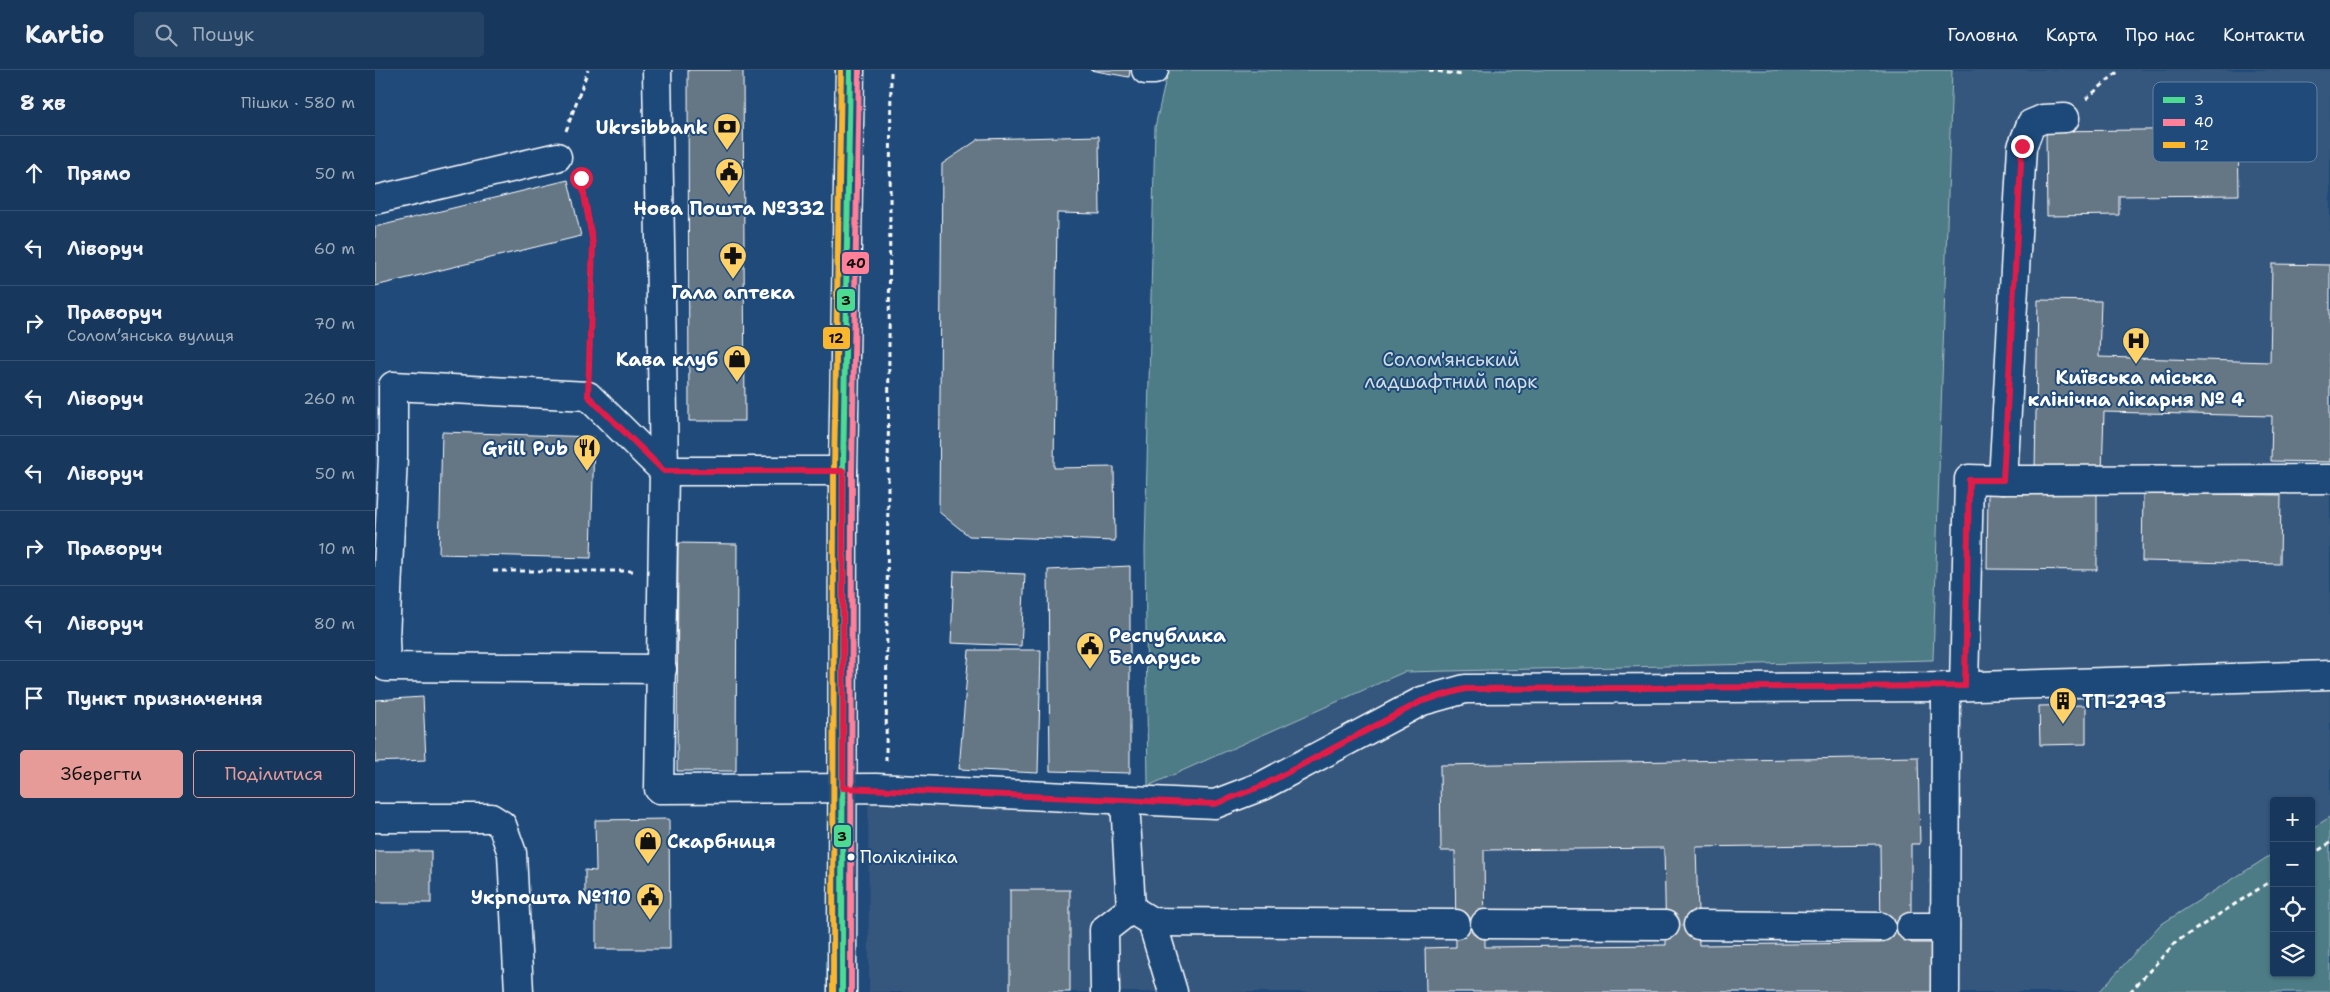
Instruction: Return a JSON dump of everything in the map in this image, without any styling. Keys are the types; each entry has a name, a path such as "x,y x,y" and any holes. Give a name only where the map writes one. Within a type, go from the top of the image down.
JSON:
{"main road":[{"path":"842,992 843,471 849,70"}],"street":[{"path":"657,70 664,471 659,789 886,789 1215,804 1262,786 1422,701 1465,689 1955,687 2330,675"},
{"path":"1146,70 1153,70"},
{"path":"2003,480 2022,146 2031,124 2043,118 2065,118"},
{"path":"375,200 557,157"},
{"path":"662,668 380,667 385,640 383,529 393,456 384,390 588,396 664,471 843,471"},
{"path":"1945,992 1945,927 1955,687 1969,480 2330,479"},
{"path":"1125,800 1141,915 1173,992"},
{"path":"375,818 491,818 502,825 512,853 519,992"},
{"path":"1105,992 1104,930 1141,915 1456,924"},
{"path":"1485,924 1665,925"},
{"path":"1698,926 1881,927"},
{"path":"1911,927 1945,927"}],"path":[{"path":"588,70 557,157 581,178 593,244 588,396"},
{"path":"886,789 891,70"},
{"path":"1429,70 1462,75"},
{"path":"2065,118 2120,70"},
{"path":"493,571 640,571"},
{"path":"2315,853 2330,844"},
{"path":"2129,992 2177,942 2270,883"}],"shaded area":[{"name":"Київська міська клінічна лікарня № 4","path":"1952,70 2330,70 2330,817 2315,826 2315,797 2270,797 2270,856 2160,925 2099,992 869,992 868,778 1148,786 1404,672 1933,660"}],"green space":[{"name":"Солом'янський ладшафтний парк","path":"1168,70 1952,70 1933,660 1404,672 1148,786 1145,549 1155,127"},
{"path":"2330,817 2330,992 2099,992 2160,925 2270,856 2270,977 2315,977 2315,826"}],"building":[{"path":"688,70 743,70 745,421 689,421"},
{"path":"1090,70 1130,70 1129,77"},
{"path":"2153,130 2153,162 2238,162 2239,195 2119,196 2119,215 2047,216 2046,131"},
{"path":"1099,136 1100,214 1057,213 1054,468 1114,467 1115,541 969,536 939,512 942,164 979,139"},
{"path":"568,180 581,236 375,286 375,227"},
{"path":"2272,264 2330,265 2330,462 2271,461 2272,416 2104,412 2102,472 2035,471 2038,300 2101,301 2099,357 2270,362"},
{"path":"442,432 594,437 591,558 439,554"},
{"path":"1988,493 2097,493 2097,570 1987,569"},
{"path":"2143,493 2281,495 2280,564 2142,561"},
{"path":"678,543 737,544 736,771 677,771"},
{"name":"Республика Беларусь","path":"1130,566 1130,773 1050,771 1048,570"},
{"path":"954,571 1025,574 1021,646 951,643"},
{"path":"969,650 1041,650 1038,773 959,769"},
{"path":"423,697 426,760 375,762 375,700"},
{"name":"ТП-2793","path":"2086,705 2086,744 2040,745 2039,706"},
{"path":"1918,757 1920,844 1911,844 1911,943 1934,943 1935,992 1426,992 1425,948 1456,947 1455,851 1441,851 1440,765","holes":["1880,844 1881,943 1699,945 1696,847","1664,848 1666,945 1485,947 1484,850"]},
{"path":"669,819 670,949 596,949 596,899 585,899 585,870 596,871 595,820"},
{"path":"375,851 431,851 431,903 375,903"},
{"path":"1010,890 1070,890 1070,992 1010,992"}],"transit line":[{"name":"12","path":"833,992 834,471 841,70"},
{"name":"3","path":"842,992 843,471 850,70"},
{"name":"40","path":"851,992 852,471 859,70"}],"place":[{"name":"Ukrsibbank","path":"727,151"},
{"name":"Нова Пошта №332","path":"729,196"},
{"name":"Гала аптека","path":"733,280"},
{"name":"Київська міська клінічна лікарня № 4","path":"2136,365"},
{"name":"Кава клуб","path":"737,383"},
{"name":"Grill Pub","path":"587,472"},
{"name":"Республика Беларусь","path":"1090,670"},
{"name":"ТП-2793","path":"2063,725"},
{"name":"Поліклініка","path":"851,857"},
{"name":"Скарбниця","path":"648,865"},
{"name":"Укрпошта №110","path":"650,921"}],"route":[{"path":"581,178 593,244 588,396 664,471 843,471 843,788 1215,804 1262,786 1422,701 1465,689 1965,686 1969,480 2003,480 2022,146"}]}
